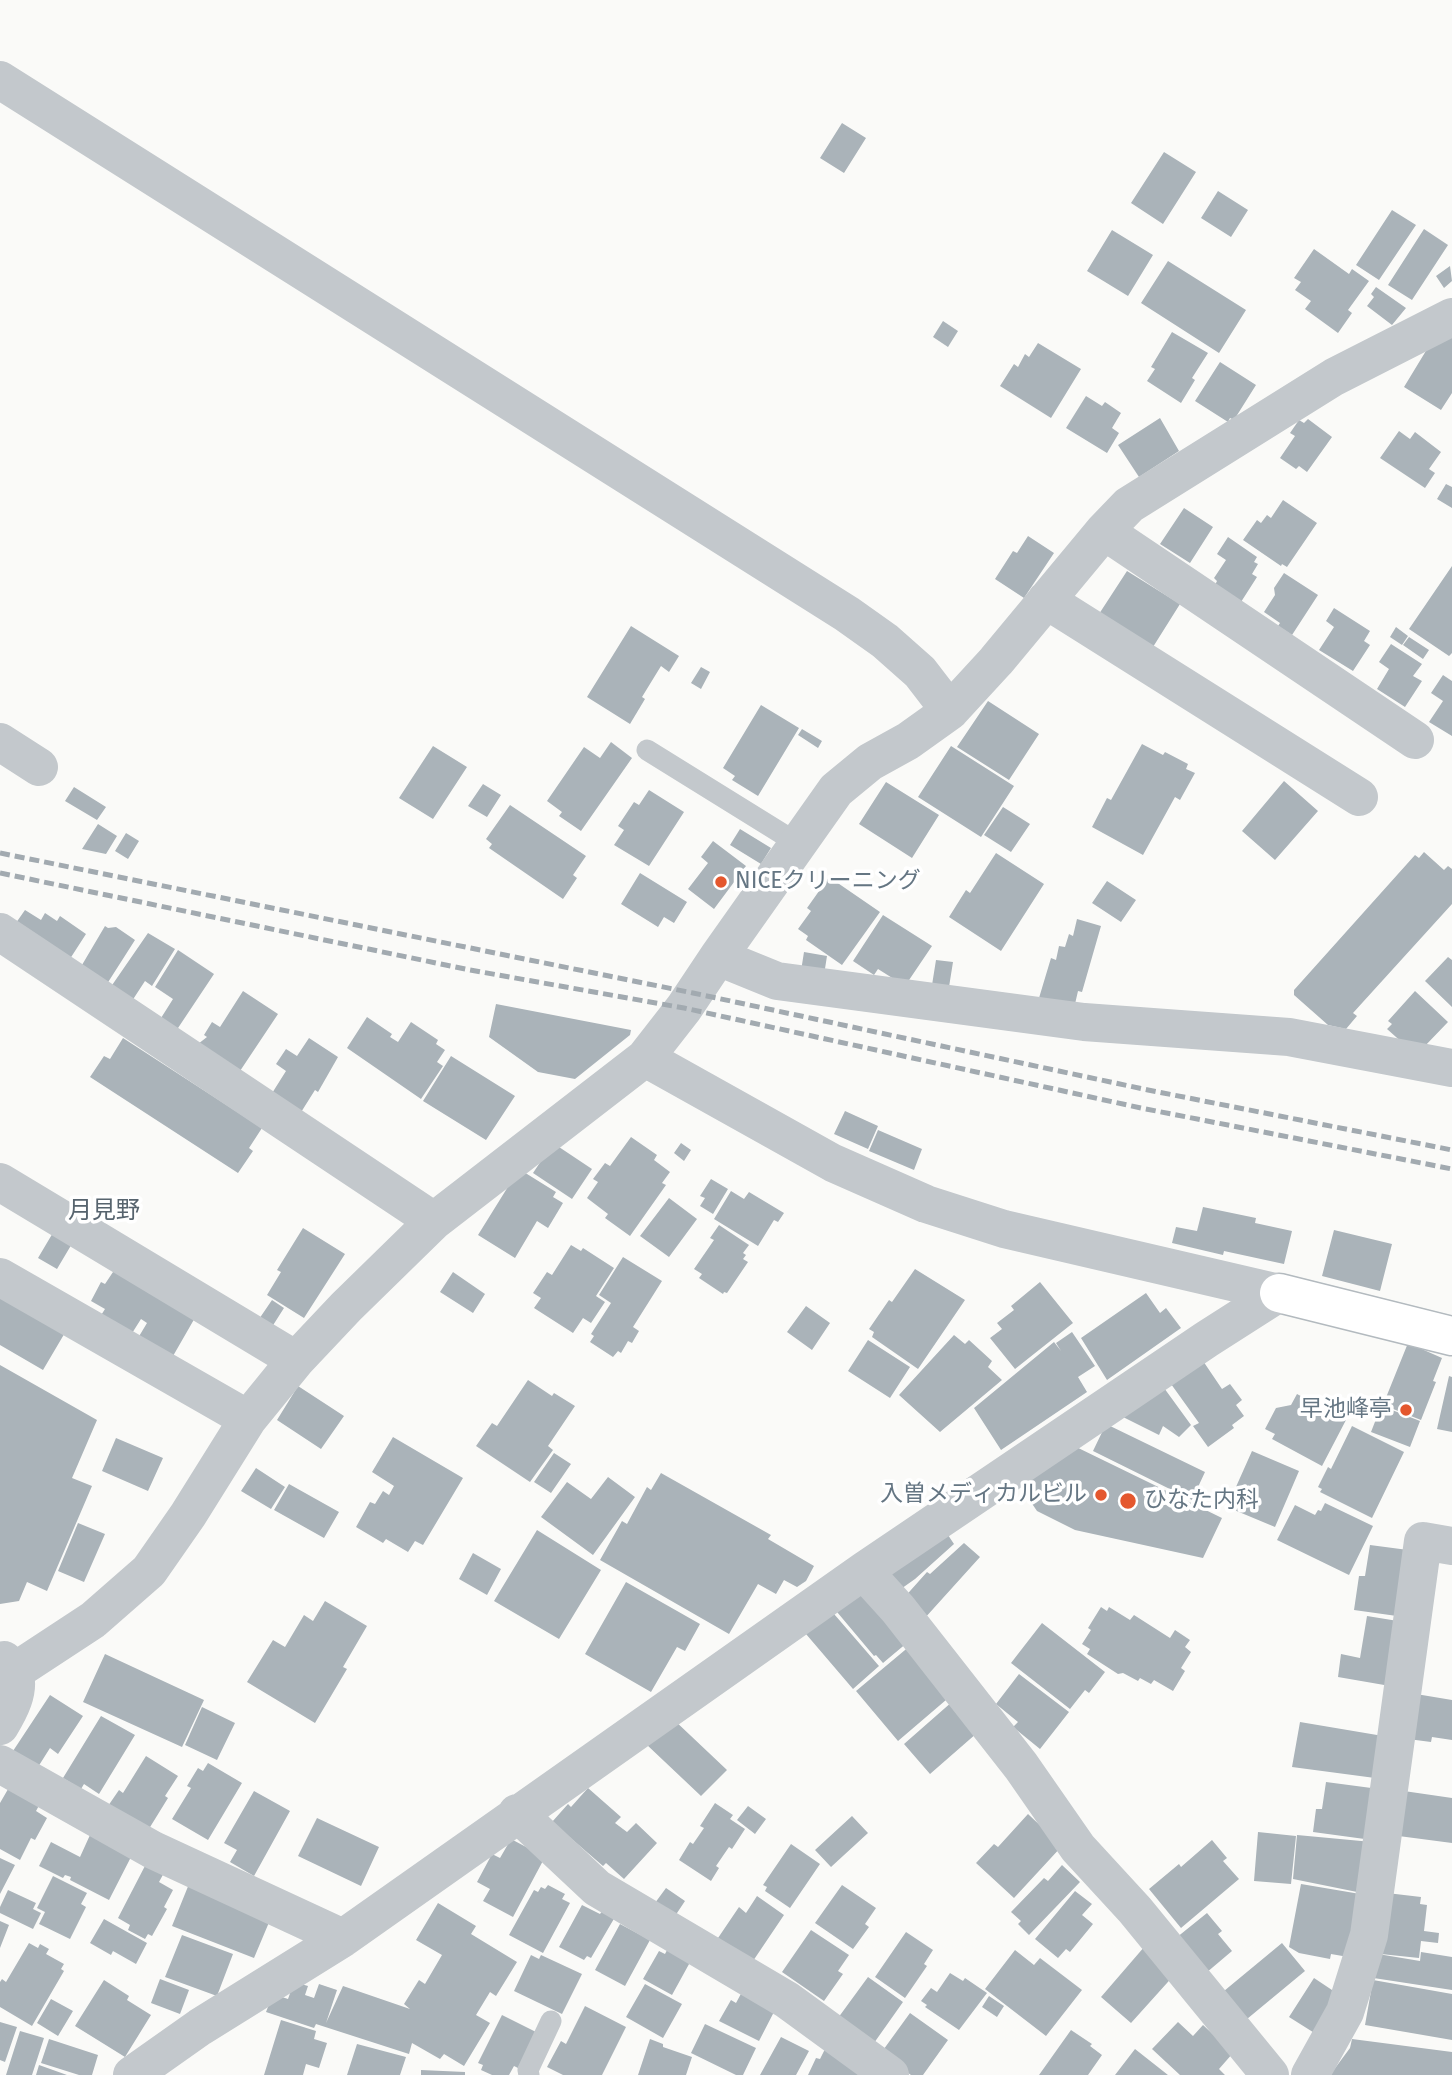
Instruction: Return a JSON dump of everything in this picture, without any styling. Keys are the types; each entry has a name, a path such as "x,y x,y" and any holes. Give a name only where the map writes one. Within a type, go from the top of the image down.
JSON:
{"main road":[{"path":"1279,1293 1452,1336"}],"street":[{"path":"0,80 847,614 885,640 920,672 950,710"},
{"path":"0,1726 16,1692 5,1670 93,1620 149,1571 248,1419 296,1360 434,1221 645,1058 836,790 870,762 908,741 950,710 996,662 1104,531 1129,505 1334,377 1452,317"},
{"path":"1104,531 1415,740"},
{"path":"1046,600 1359,797"},
{"path":"0,742 39,767"},
{"path":"0,932 434,1221"},
{"path":"718,957 777,981 1084,1023 1289,1037 1452,1068"},
{"path":"645,1058 833,1163 926,1204 1004,1228 1279,1293"},
{"path":"0,1182 296,1360"},
{"path":"0,1277 248,1419"},
{"path":"132,2075 200,2027 343,1938 865,1570 1279,1293"},
{"path":"1310,2075 1345,2012 1369,1935 1423,1541 1452,1546"},
{"path":"865,1570 1021,1766 1078,1848 1135,1910 1270,2075"},
{"path":"0,1764 153,1850 343,1938"},
{"path":"517,1813 597,1888 787,2000 890,2075"}],"lane":[{"path":"647,750 797,843"},
{"path":"529,2075 528,2070 551,2021"}],"building":[{"path":"842,123 866,138 844,173 820,158"},
{"path":"1164,152 1196,172 1163,224 1131,203"},
{"path":"1218,191 1248,210 1231,237 1201,218"},
{"path":"1392,210 1416,225 1379,280 1356,265"},
{"path":"1424,229 1448,245 1412,300 1388,285"},
{"path":"1112,230 1153,255 1128,296 1087,271"},
{"path":"1314,249 1349,274 1352,269 1369,281 1348,310 1352,313 1338,333 1305,309 1311,301 1295,290 1301,282 1294,278"},
{"path":"1168,261 1246,310 1219,353 1141,303"},
{"path":"1450,266 1452,281 1444,288 1436,276"},
{"path":"1376,287 1406,308 1392,325 1367,306 1374,297 1371,294"},
{"path":"943,321 958,331 948,347 933,337"},
{"path":"1172,332 1208,353 1192,378 1195,380 1181,403 1147,381 1155,369 1151,367"},
{"path":"1435,336 1452,336 1452,393 1441,410 1404,387"},
{"path":"1038,343 1081,369 1051,418 1000,386 1014,364 1018,367 1025,354 1029,357"},
{"path":"1220,362 1256,385 1234,420 1230,418 1228,422 1195,401"},
{"path":"1086,396 1102,406 1105,402 1121,413 1112,428 1119,433 1107,453 1066,428"},
{"path":"1160,418 1179,451 1139,477 1118,445"},
{"path":"1308,419 1332,437 1307,472 1299,466 1296,469 1280,458 1295,436 1290,433 1299,420 1304,423"},
{"path":"1399,431 1410,439 1415,432 1441,452 1429,469 1435,473 1425,488 1380,458"},
{"path":"1446,484 1452,487 1452,508 1437,499"},
{"path":"1283,500 1317,523 1287,567 1282,564 1281,566 1243,540 1257,520 1261,523 1267,515 1271,518"},
{"path":"1184,508 1213,527 1190,563 1160,544"},
{"path":"1028,536 1054,553 1024,598 995,579 1013,551 1017,553"},
{"path":"1228,537 1257,557 1254,562 1258,564 1252,574 1257,577 1241,602 1215,585 1217,581 1214,578 1226,560 1217,554"},
{"path":"1452,566 1452,653 1449,656 1409,629"},
{"path":"1127,571 1180,604 1153,647 1099,614"},
{"path":"1284,573 1318,595 1292,635 1264,612"},
{"path":"1334,608 1370,631 1364,641 1370,645 1353,671 1319,650 1334,627 1326,621"},
{"path":"631,626 679,656 669,672 661,666 642,697 645,699 630,724 587,697"},
{"path":"1396,627 1408,636 1402,645 1390,637"},
{"path":"1409,637 1429,650 1423,659 1403,645"},
{"path":"1391,644 1422,664 1413,676 1422,681 1405,707 1377,689 1389,669 1379,662"},
{"path":"701,667 710,672 701,689 691,683"},
{"path":"1443,675 1452,681 1452,736 1429,722 1443,701 1431,693"},
{"path":"988,701 1039,734 1009,780 957,747"},
{"path":"761,705 799,728 758,796 732,780 735,776 723,768"},
{"path":"802,729 822,741 818,748 798,735"},
{"path":"611,742 632,758 581,831 559,816 562,812 547,801 584,747 600,758"},
{"path":"1142,744 1188,764 1186,769 1195,773 1180,800 1175,797 1143,855 1092,827 1107,798 1111,800"},
{"path":"433,746 467,767 433,819 399,798"},
{"path":"951,746 1014,786 981,837 918,797"},
{"path":"1284,781 1318,811 1275,860 1242,831"},
{"path":"886,782 939,815 912,858 859,824"},
{"path":"483,784 501,795 487,817 468,806"},
{"path":"74,787 106,807 97,820 65,801"},
{"path":"649,790 684,812 649,866 614,845 624,830 618,826 634,802 639,805"},
{"path":"510,805 586,856 573,875 577,878 563,899 489,848 492,844 486,839"},
{"path":"1003,807 1030,824 1011,852 984,835"},
{"path":"98,824 117,836 106,854 82,849"},
{"path":"740,829 771,848 761,864 730,845"},
{"path":"126,833 139,841 128,859 115,851"},
{"path":"713,841 746,866 714,909 688,889 708,863 701,857"},
{"path":"1424,852 1444,870 1448,866 1452,869 1452,904 1353,1013 1357,1016 1346,1029 1328,1025 1294,995 1294,990 1415,855 1419,858"},
{"path":"996,853 1044,884 1001,951 949,917 966,890 970,893"},
{"path":"640,873 687,902 674,923 664,917 658,927 621,904"},
{"path":"829,877 880,912 842,965 806,940 808,936 798,929 811,911 807,908"},
{"path":"1107,881 1136,900 1121,922 1092,903"},
{"path":"25,910 41,920 45,913 57,921 60,916 86,934 66,965 11,930"},
{"path":"883,915 932,946 905,986 878,969 874,975 853,961"},
{"path":"1077,919 1101,926 1082,992 1078,991 1075,1004 1039,998 1051,958 1056,960 1059,946 1065,947 1069,934 1073,936"},
{"path":"105,926 116,927 135,940 105,987 79,970"},
{"path":"148,933 175,949 152,986 145,981 130,1004 108,991"},
{"path":"178,950 214,974 174,1034 161,1018 173,999 155,987"},
{"path":"804,952 827,956 824,975 801,971"},
{"path":"1448,957 1452,960 1452,1007 1425,981"},
{"path":"936,960 953,962 949,987 932,985"},
{"path":"243,991 278,1014 236,1077 198,1044 207,1037 204,1035 212,1022 220,1027"},
{"path":"1415,991 1448,1022 1423,1048 1405,1045 1387,1029 1392,1024 1388,1021"},
{"path":"496,1004 631,1030 630,1035 575,1079 538,1072 489,1037"},
{"path":"367,1017 392,1034 390,1037 398,1042 411,1022 438,1040 436,1044 445,1050 437,1062 443,1066 421,1099 347,1048"},
{"path":"123,1038 262,1128 249,1148 253,1151 238,1173 90,1077 104,1056 110,1059"},
{"path":"309,1038 338,1057 318,1092 315,1090 298,1117 269,1098 286,1071 276,1064 286,1049 297,1056"},
{"path":"451,1056 515,1096 486,1140 423,1101"},
{"path":"845,1111 878,1126 868,1149 834,1134"},
{"path":"878,1130 922,1149 914,1170 869,1151"},
{"path":"631,1137 657,1155 654,1160 670,1172 662,1183 666,1185 630,1236 605,1218 608,1214 587,1198 598,1182 593,1179 605,1163 610,1166"},
{"path":"553,1143 592,1169 572,1199 533,1173"},
{"path":"681,1143 691,1150 684,1161 674,1153"},
{"path":"519,1169 556,1192 553,1197 563,1203 548,1228 537,1221 515,1258 478,1235"},
{"path":"711,1179 728,1189 713,1214 700,1206 705,1198 700,1196"},
{"path":"731,1191 744,1199 749,1192 784,1213 778,1222 774,1220 758,1246 714,1219"},
{"path":"669,1198 697,1219 669,1257 640,1236"},
{"path":"1203,1207 1256,1218 1255,1223 1292,1231 1284,1264 1224,1251 1223,1255 1172,1243 1176,1227 1197,1231"},
{"path":"719,1225 749,1245 743,1253 746,1255 743,1259 748,1262 727,1293 723,1294 699,1278 702,1274 694,1269 714,1240 710,1238"},
{"path":"303,1228 345,1254 304,1318 267,1295 281,1272 277,1270"},
{"path":"1334,1230 1392,1244 1380,1291 1322,1276"},
{"path":"54,1231 73,1242 57,1269 38,1258"},
{"path":"571,1245 581,1251 583,1248 614,1268 596,1296 605,1302 591,1323 583,1318 573,1333 534,1308 541,1298 533,1293 547,1272 552,1275"},
{"path":"623,1257 662,1281 633,1327 639,1331 632,1343 628,1341 621,1353 618,1351 613,1357 590,1342 594,1336 591,1334 611,1303 599,1295"},
{"path":"115,1269 196,1316 169,1363 135,1343 147,1323 141,1319 129,1338 98,1320 105,1309 91,1301 101,1282 105,1284"},
{"path":"915,1269 965,1300 918,1369 872,1337 874,1332 869,1329"},
{"path":"453,1272 485,1294 473,1313 440,1292"},
{"path":"1040,1282 1073,1323 1015,1369 990,1338 1002,1329 997,1323 1014,1310 1011,1306"},
{"path":"1146,1293 1160,1313 1166,1308 1181,1328 1107,1380 1081,1338"},
{"path":"0,1294 66,1331 43,1370 0,1345"},
{"path":"272,1300 284,1308 270,1330 257,1322"},
{"path":"806,1306 830,1323 812,1350 787,1332"},
{"path":"1072,1332 1095,1366 1078,1377 1087,1392 1001,1450 974,1408 1054,1342 1061,1351 1056,1343"},
{"path":"954,1335 965,1344 969,1340 992,1361 988,1367 1002,1380 940,1432 899,1395"},
{"path":"868,1340 910,1367 890,1398 848,1371"},
{"path":"1408,1343 1442,1358 1421,1420 1383,1405"},
{"path":"1199,1355 1222,1389 1230,1384 1242,1400 1236,1405 1244,1416 1232,1425 1234,1428 1208,1447 1193,1426 1199,1423 1166,1377"},
{"path":"0,1365 97,1420 72,1478 92,1486 47,1591 27,1582 19,1601 0,1604"},
{"path":"1449,1376 1452,1377 1452,1432 1437,1429"},
{"path":"528,1380 552,1396 554,1393 575,1406 548,1446 553,1450 530,1482 476,1446 492,1423 497,1426"},
{"path":"1159,1381 1191,1425 1179,1437 1163,1426 1159,1435 1115,1413"},
{"path":"298,1386 344,1416 321,1449 277,1420"},
{"path":"1297,1394 1346,1420 1322,1466 1272,1439 1275,1434 1265,1429 1276,1408 1291,1405"},
{"path":"1380,1409 1390,1413 1392,1410 1420,1421 1410,1447 1371,1432"},
{"path":"1106,1424 1205,1472 1192,1500 1093,1451"},
{"path":"1352,1426 1404,1452 1372,1518 1320,1492 1322,1489 1318,1487 1328,1467 1331,1469"},
{"path":"393,1437 463,1478 423,1545 415,1541 408,1552 386,1539 383,1543 356,1527 370,1502 375,1504 383,1491 389,1495 394,1486 372,1472"},
{"path":"116,1438 163,1458 148,1491 102,1471"},
{"name":"入曽メディカルビル","path":"1068,1443 1222,1518 1203,1558 1075,1530 1037,1511 1016,1480"},
{"path":"1252,1451 1299,1471 1275,1527 1227,1507"},
{"path":"554,1453 571,1464 551,1493 534,1482"},
{"path":"256,1468 285,1487 271,1509 241,1491"},
{"path":"661,1473 771,1535 768,1539 814,1566 806,1581 797,1587 784,1580 776,1594 758,1584 729,1634 600,1560 622,1521 627,1524 647,1487 651,1490"},
{"path":"608,1477 635,1497 593,1555 541,1517 567,1482 591,1499"},
{"path":"289,1484 339,1512 324,1538 274,1510"},
{"path":"1325,1503 1373,1526 1349,1575 1277,1540 1295,1505 1315,1515"},
{"path":"78,1523 105,1534 84,1582 58,1571"},
{"path":"942,1526 954,1544 898,1591 882,1567"},
{"path":"537,1530 601,1570 559,1639 494,1601"},
{"path":"964,1543 980,1557 924,1619 902,1600 927,1572 930,1574"},
{"path":"1370,1545 1408,1550 1404,1617 1354,1610 1359,1576 1365,1576"},
{"path":"473,1553 501,1569 487,1595 459,1579"},
{"path":"626,1582 700,1624 685,1651 677,1647 651,1692 585,1654"},
{"path":"859,1583 908,1642 883,1663 832,1606"},
{"path":"325,1601 367,1626 343,1667 347,1669 315,1723 247,1682 273,1640 285,1647 304,1615 313,1621"},
{"path":"828,1607 879,1666 853,1689 800,1627"},
{"path":"1101,1607 1107,1611 1109,1607 1130,1620 1134,1615 1170,1638 1175,1630 1190,1640 1185,1647 1191,1652 1181,1668 1185,1671 1173,1691 1154,1680 1151,1684 1140,1678 1138,1681 1123,1673 1118,1674 1087,1654 1090,1649 1082,1644"},
{"path":"1367,1616 1404,1622 1390,1686 1338,1677 1341,1654 1360,1658"},
{"path":"1042,1623 1105,1672 1089,1693 1085,1690 1070,1709 1011,1663"},
{"path":"911,1645 953,1694 898,1741 856,1691"},
{"path":"105,1654 204,1700 182,1747 83,1702"},
{"path":"1019,1674 1069,1712 1040,1749 1013,1727 1018,1722 996,1704"},
{"path":"1416,1694 1452,1700 1452,1740 1432,1737 1431,1742 1408,1739"},
{"path":"50,1695 83,1716 58,1754 50,1748 38,1767 13,1751"},
{"path":"953,1701 977,1733 930,1774 904,1744"},
{"path":"202,1707 235,1723 217,1760 185,1745"},
{"path":"101,1716 135,1735 99,1794 84,1784 81,1789 63,1778"},
{"path":"672,1718 727,1770 701,1796 646,1744"},
{"path":"1300,1722 1383,1736 1375,1778 1292,1767"},
{"path":"146,1756 178,1776 147,1832 108,1806 119,1790 123,1793"},
{"path":"208,1763 242,1783 208,1840 172,1819 191,1788 187,1786 198,1768 203,1771"},
{"path":"1326,1782 1379,1789 1372,1840 1313,1832 1316,1809 1322,1809"},
{"path":"11,1784 42,1800 36,1811 47,1818 35,1840 31,1838 20,1860 0,1849 0,1803"},
{"path":"588,1788 621,1817 615,1823 627,1832 636,1823 657,1843 624,1879 606,1863 603,1866 552,1822 568,1804 571,1807"},
{"path":"1397,1790 1452,1798 1452,1843 1391,1835"},
{"path":"254,1791 290,1811 254,1876 230,1862 237,1850 224,1843"},
{"path":"715,1803 733,1815 730,1819 745,1829 732,1849 729,1847 716,1866 719,1868 711,1881 679,1860 690,1842 693,1844 704,1828 700,1826"},
{"path":"748,1806 766,1819 755,1834 737,1820"},
{"path":"1028,1814 1062,1846 1014,1898 976,1863 994,1844 998,1847"},
{"path":"852,1816 868,1833 831,1867 815,1850"},
{"path":"317,1818 379,1847 361,1886 298,1856"},
{"path":"1258,1832 1296,1836 1291,1884 1254,1881"},
{"path":"90,1835 131,1857 109,1900 70,1880 71,1877 65,1875 63,1878 39,1866 51,1842 80,1857"},
{"path":"1297,1835 1372,1842 1367,1894 1293,1879"},
{"path":"511,1839 545,1857 513,1917 483,1901 490,1889 477,1882 492,1854 500,1858"},
{"path":"1212,1840 1227,1858 1223,1861 1239,1879 1181,1928 1149,1889 1179,1864 1181,1867"},
{"path":"791,1844 820,1864 790,1908 765,1891 767,1887 763,1885"},
{"path":"0,1858 15,1865 0,1894"},
{"path":"147,1862 165,1871 159,1882 173,1890 164,1907 167,1909 152,1936 148,1934 145,1939 128,1930 130,1925 118,1918"},
{"path":"1062,1865 1080,1882 1029,1935 1018,1924 1021,1921 1011,1912 1044,1878 1048,1881"},
{"path":"53,1876 87,1893 81,1904 86,1907 70,1939 39,1924 45,1912 37,1908"},
{"path":"189,1884 270,1920 254,1958 172,1926"},
{"path":"1301,1884 1366,1895 1354,1958 1331,1954 1330,1959 1299,1953 1289,1947"},
{"path":"548,1885 565,1894 562,1899 570,1903 543,1953 509,1935 534,1890 538,1892 541,1887 545,1889"},
{"path":"842,1885 876,1908 865,1924 869,1927 853,1949 815,1923"},
{"path":"666,1888 685,1901 675,1916 655,1903"},
{"path":"8,1890 36,1903 33,1909 41,1913 33,1929 0,1913"},
{"path":"1075,1891 1092,1904 1082,1915 1093,1924 1070,1952 1066,1949 1058,1958 1035,1939"},
{"path":"1387,1893 1421,1897 1420,1904 1427,1905 1424,1931 1439,1933 1438,1943 1421,1941 1419,1958 1381,1954"},
{"path":"757,1896 784,1915 753,1961 718,1938 739,1907 746,1913"},
{"path":"438,1903 476,1926 471,1934 517,1962 496,1996 490,1992 476,2015 490,2023 464,2066 444,2054 440,2059 412,2043 409,2054 316,2024 314,2028 266,2012 273,1994 288,1999 294,1982 308,1986 305,1995 314,1998 319,1984 337,1990 326,2023 343,1986 410,2009 404,2004 419,1980 425,1984 442,1955 416,1940"},
{"path":"582,1905 600,1914 603,1910 615,1917 591,1958 587,1956 584,1960 559,1947"},
{"path":"1207,1913 1222,1931 1218,1934 1232,1951 1206,1973 1176,1938"},
{"path":"104,1919 147,1943 136,1964 113,1951 111,1955 90,1943"},
{"path":"0,1921 9,1925 0,1948"},
{"path":"620,1924 650,1940 625,1986 595,1970"},
{"path":"811,1930 849,1955 838,1971 843,1974 824,2001 782,1972"},
{"path":"906,1932 933,1950 924,1964 927,1966 905,1998 875,1977"},
{"path":"182,1935 233,1954 217,1996 165,1977"},
{"path":"671,1942 694,1955 672,1995 643,1979 659,1951 665,1954"},
{"path":"29,1943 38,1948 40,1944 49,1949 46,1954 64,1964 61,1969 64,1971 32,2026 0,2007 0,1982 2,1979 6,1982"},
{"path":"1282,1943 1305,1971 1247,2019 1224,1991"},
{"path":"1145,1946 1176,1973 1131,2023 1101,1997"},
{"path":"1015,1950 1034,1965 1040,1958 1082,1990 1046,2036 985,1989"},
{"path":"1421,1952 1452,1957 1452,1990 1367,1977 1372,1953 1420,1961"},
{"path":"531,1955 539,1959 541,1955 582,1974 562,2014 514,1991"},
{"path":"950,1973 963,1981 965,1978 987,1993 959,2030 925,2007 927,2005 921,2001 931,1988 937,1992"},
{"path":"868,1977 903,2002 874,2043 838,2018"},
{"path":"1314,1978 1341,1996 1316,2034 1289,2017"},
{"path":"160,1979 189,1990 180,2014 151,2003"},
{"path":"104,1980 129,1996 127,2000 151,2015 125,2057 75,2026"},
{"path":"1373,1980 1452,1994 1452,2040 1365,2025"},
{"path":"645,1984 682,2004 663,2038 626,2017"},
{"path":"743,1990 776,2008 759,2041 719,2021 731,2000 736,2003"},
{"path":"989,1996 1004,2006 997,2017 982,2007"},
{"path":"51,1999 73,2011 58,2036 37,2023"},
{"path":"585,2006 626,2027 602,2075 563,2075 547,2067 561,2041 566,2044"},
{"path":"910,2013 948,2040 923,2075 911,2075 881,2053"},
{"path":"502,2015 536,2032 518,2068 514,2066 509,2075 492,2075 481,2070 483,2065 478,2063"},
{"path":"281,2020 316,2031 314,2039 327,2043 319,2068 306,2064 303,2075 264,2075"},
{"path":"0,2022 17,2027 5,2062 0,2060"},
{"path":"1178,2022 1193,2036 1203,2025 1233,2053 1219,2069 1225,2075 1180,2075 1152,2049"},
{"path":"705,2024 756,2048 743,2075 736,2075 691,2053"},
{"path":"1071,2030 1092,2044 1090,2046 1102,2055 1088,2075 1039,2075"},
{"path":"20,2031 44,2038 32,2075 6,2075"},
{"path":"781,2037 809,2051 796,2075 760,2075"},
{"path":"49,2039 98,2055 92,2075 79,2075 41,2063"},
{"path":"650,2039 663,2044 663,2047 692,2057 686,2075 638,2075"},
{"path":"1352,2039 1452,2052 1452,2075 1330,2075 1350,2048"},
{"path":"357,2044 406,2057 400,2075 347,2075"},
{"path":"825,2049 864,2075 808,2075 816,2058 820,2059"},
{"path":"1135,2049 1168,2075 1115,2075"},
{"path":"39,2065 67,2075 36,2075"},
{"path":"421,2070 465,2072 465,2075 421,2075"}],"railway":[{"path":"0,853 693,993 1148,1090 1452,1150"},
{"path":"0,873 470,970 684,1008 1141,1108 1452,1169"}],"place":[{"name":"NICEクリーニング","path":"721,882"},
{"name":"早池峰亭","path":"1406,1410"},
{"name":"入曽メディカルビル","path":"1101,1495"},
{"name":"ひなた内科","path":"1128,1501"}],"district":[{"name":"月見野","path":"104,1211"}]}
